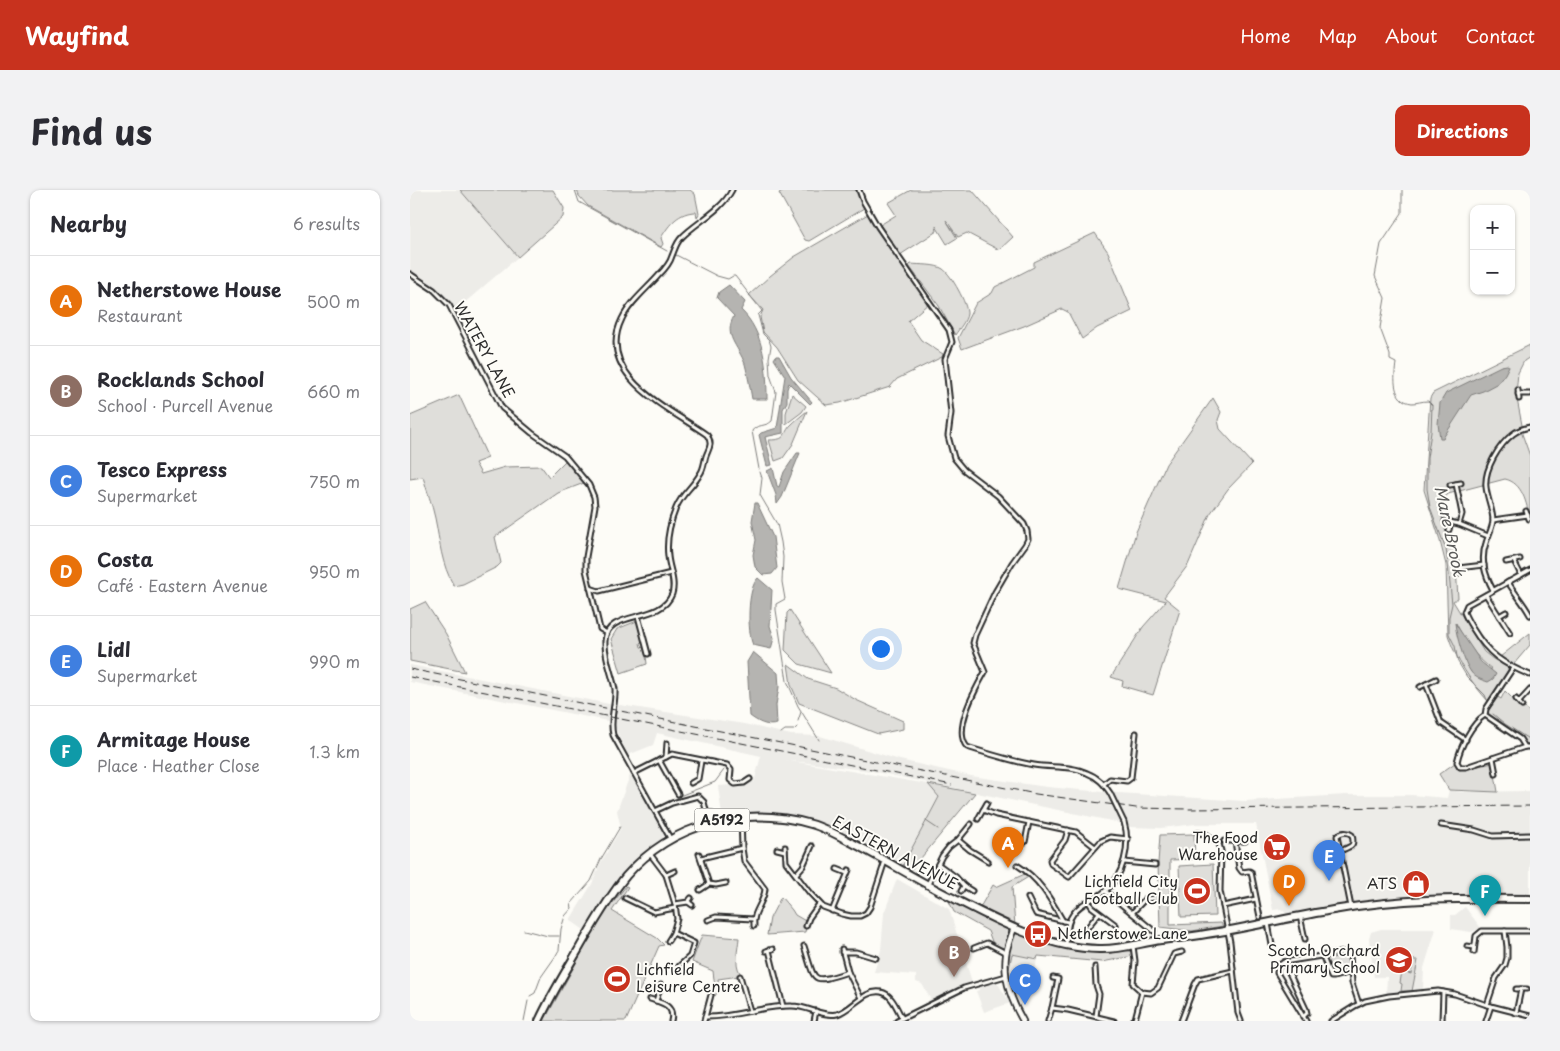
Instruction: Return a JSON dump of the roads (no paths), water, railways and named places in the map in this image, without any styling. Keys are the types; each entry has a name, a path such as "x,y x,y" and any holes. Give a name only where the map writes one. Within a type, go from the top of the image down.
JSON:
{"highway":[{"name":"EASTERN AVENUE","path":"539,1021 553,992 612,894 634,868 650,854 671,840 702,825 741,817 781,818 813,825 886,860 927,885 1014,928 1065,945 1098,949 1114,949 1388,902 1453,898 1530,899"}],"street":[{"path":"607,633 615,623 657,610 668,601 673,590 668,554 669,528 672,517 682,495 702,473 710,448 710,440 700,430 655,400 634,382 620,361 616,338 622,318 666,267 678,241 722,204 732,190"},
{"path":"859,190 878,227 949,330 952,342 945,359 951,413 948,436 954,458 964,470 998,496 1024,524 1027,531 1028,539 995,592 975,635 973,643 985,672 973,693 969,705 962,733 964,744 967,747 1007,760 1035,766 1076,769 1098,778 1110,793 1124,822 1128,839 1124,862 1105,891 1074,911 1068,922 1065,945"},
{"name":"WATERY LANE","path":"410,274 434,290 449,305 502,408 532,433 566,456 589,485 594,497 595,506 586,557 586,570 600,629 607,633 605,641 615,696 611,728 671,840"},
{"path":"1518,394 1530,394"},
{"path":"1494,590 1487,578 1484,565 1484,550 1493,520 1486,488 1486,479 1488,470 1508,438 1530,426"},
{"path":"1450,485 1461,483"},
{"path":"1456,484 1462,514 1459,524"},
{"path":"1493,520 1528,517 1526,510"},
{"path":"1445,521 1459,524 1488,536"},
{"path":"1449,530 1451,522"},
{"path":"1506,562 1520,559"},
{"path":"1514,561 1521,575"},
{"path":"1457,562 1459,573"},
{"path":"1458,568 1484,565"},
{"path":"1530,570 1494,590 1464,610 1465,616 1486,648 1513,668 1530,675"},
{"path":"590,588 599,591 671,573"},
{"path":"1508,582 1530,615"},
{"path":"1486,595 1508,631 1513,626"},
{"path":"1500,616 1506,612"},
{"path":"638,616 648,654"},
{"path":"1513,668 1486,709 1485,715 1480,718 1466,740 1457,762 1460,767 1466,767 1530,747"},
{"path":"1420,687 1436,679"},
{"path":"1426,684 1440,723 1466,740"},
{"path":"1522,706 1517,701 1530,690"},
{"path":"1485,715 1520,739 1525,747"},
{"path":"1104,784 1110,779 1127,781 1132,778 1136,734"},
{"path":"666,757 667,743"},
{"path":"634,773 672,754 729,767 731,770 730,780 734,784 750,780"},
{"path":"1493,758 1496,774"},
{"path":"659,760 678,794"},
{"path":"691,783 698,780 702,760"},
{"path":"655,811 672,803 698,796 704,802 709,814 701,818"},
{"path":"978,819 987,803"},
{"path":"983,810 996,815 1068,830 1080,834 1095,847"},
{"path":"741,817 742,848 746,863 765,889 764,896 753,919 754,926"},
{"path":"1020,846 1025,842 1029,822"},
{"path":"1441,825 1446,823 1493,836 1530,835"},
{"path":"927,885 949,847 971,827"},
{"path":"1068,830 1065,840 1050,860 1051,864 1069,877 1073,875 1095,847 1105,838 1128,839"},
{"path":"1340,852 1351,847 1353,843 1352,835 1349,833 1343,832 1337,836 1340,852 1351,907"},
{"path":"1198,833 1206,834 1213,839 1219,844 1221,851 1220,891 1228,930 1238,1013 1241,1021"},
{"path":"958,840 988,861"},
{"path":"1224,841 1245,841"},
{"path":"1235,841 1238,866 1242,872 1249,870 1251,872 1260,917"},
{"path":"701,858 742,848"},
{"path":"777,849 785,849 786,862 819,904 832,911 851,916 860,916 866,913 870,907 886,860"},
{"path":"796,874 804,866 812,849"},
{"path":"650,854 666,875 675,908 677,919 673,933 668,941"},
{"path":"699,854 709,884"},
{"path":"1124,862 1156,865"},
{"path":"938,864 972,891"},
{"path":"1017,865 1026,870 1046,892 1063,921"},
{"path":"832,911 848,872 837,869"},
{"path":"666,875 675,871"},
{"path":"700,890 709,884 724,885"},
{"path":"961,891 964,886"},
{"path":"1105,891 1154,931"},
{"path":"625,898 633,900 654,912 675,908 688,902 691,898"},
{"path":"1028,898 1036,914 1068,922"},
{"path":"1132,913 1145,899 1155,898"},
{"path":"1222,906 1256,900"},
{"path":"1088,901 1092,907 1116,925"},
{"path":"688,902 692,905"},
{"path":"806,926 807,918 819,904"},
{"path":"1087,928 1099,913"},
{"path":"1300,916 1304,939"},
{"path":"708,920 716,917 753,919"},
{"path":"716,917 718,924"},
{"path":"1268,923 1272,945"},
{"path":"1014,928 1006,953 1006,976 1010,993 1023,1021"},
{"path":"1486,1021 1496,978 1505,965 1507,958 1505,930"},
{"path":"1474,952 1476,936 1482,931 1530,931"},
{"path":"673,933 694,944 690,956 682,966"},
{"path":"974,948 978,944 990,944 1006,953"},
{"path":"1132,945 1135,961 1133,984 1142,992 1151,994 1158,988 1174,954 1182,952"},
{"path":"1467,946 1474,947"},
{"path":"804,948 812,972 817,978 822,980 848,972"},
{"path":"769,950 783,1006"},
{"path":"861,998 848,972 842,950 876,958"},
{"path":"1306,1021 1277,973 1276,969 1284,962 1346,952 1350,955 1352,983 1358,1004"},
{"path":"1322,955 1331,977 1351,972"},
{"path":"1284,962 1306,1009 1307,1013 1303,1017"},
{"path":"1095,967 1099,994 1096,1016"},
{"path":"1181,1021 1198,979 1233,972"},
{"path":"897,1021 964,988 1006,976"},
{"path":"747,978 741,977 750,1012"},
{"path":"1048,1021 1058,979 1053,978"},
{"path":"656,1001 659,987"},
{"path":"1516,989 1527,989"},
{"path":"1516,1013 1521,989"},
{"path":"711,995 704,1019 783,1006 806,1007 833,1014 840,1013 861,998 878,992 884,993 892,999 902,1018"},
{"path":"1132,1021 1135,1019 1142,992"},
{"path":"1442,1021 1443,992"},
{"path":"1331,1021 1358,1004 1389,996 1443,992 1530,1016"},
{"path":"650,999 671,1009 673,1015 671,1021"},
{"path":"1052,1008 1114,1021"},
{"path":"814,1021 816,1011"}],"waterway":[{"path":"575,190 579,202 667,251"},
{"name":"Mare Brook","path":"1402,190 1402,213 1381,244 1375,276 1385,298 1380,328 1390,360 1396,363 1395,382 1401,398 1412,403 1428,401 1432,405 1431,432 1427,458 1427,489 1430,507 1446,549 1452,604 1449,617 1449,634 1455,646 1458,662 1467,677 1485,695 1487,700"},
{"path":"676,255 717,276 728,279 735,276 762,311 758,315 763,334 769,340 771,346 769,358 770,375 776,392 772,421 756,427 752,431 759,469"},
{"path":"760,472 762,478 760,495 777,524 783,557 782,582 785,599 776,604 776,610 787,681 798,706 819,740"},
{"path":"798,721 801,712"},
{"name":"Mare Brook","path":"1493,714 1530,740"},
{"path":"781,733 785,730 794,730 797,727"},
{"path":"682,795 715,782 724,770"},
{"path":"926,821 938,829"},
{"path":"530,996 535,993 541,977 559,950 561,929 565,916 572,908 571,904 591,881 601,859 620,827"},
{"path":"524,930 548,936 559,936"},
{"path":"524,1021 528,1001"}],"railway":[{"path":"410,669 1036,794 1136,808 1530,806"},
{"path":"410,677 952,785"}],"place":[{"name":"The Food Warehouse","path":"1277,847"},
{"name":"Netherstowe House","path":"1008,868"},
{"name":"Lidl","path":"1329,881"},
{"name":"ATS","path":"1416,884"},
{"name":"Lichfield City Football Club","path":"1197,891"},
{"name":"Costa","path":"1289,906"},
{"name":"Armitage House","path":"1485,916"},
{"name":"Netherstowe Lane","path":"1038,934"},
{"name":"Scotch Orchard Primary School","path":"1399,960"},
{"name":"Rocklands School","path":"954,977"},
{"name":"Lichfield Leisure Centre","path":"617,979"},
{"name":"Tesco Express","path":"1025,1005"}]}
